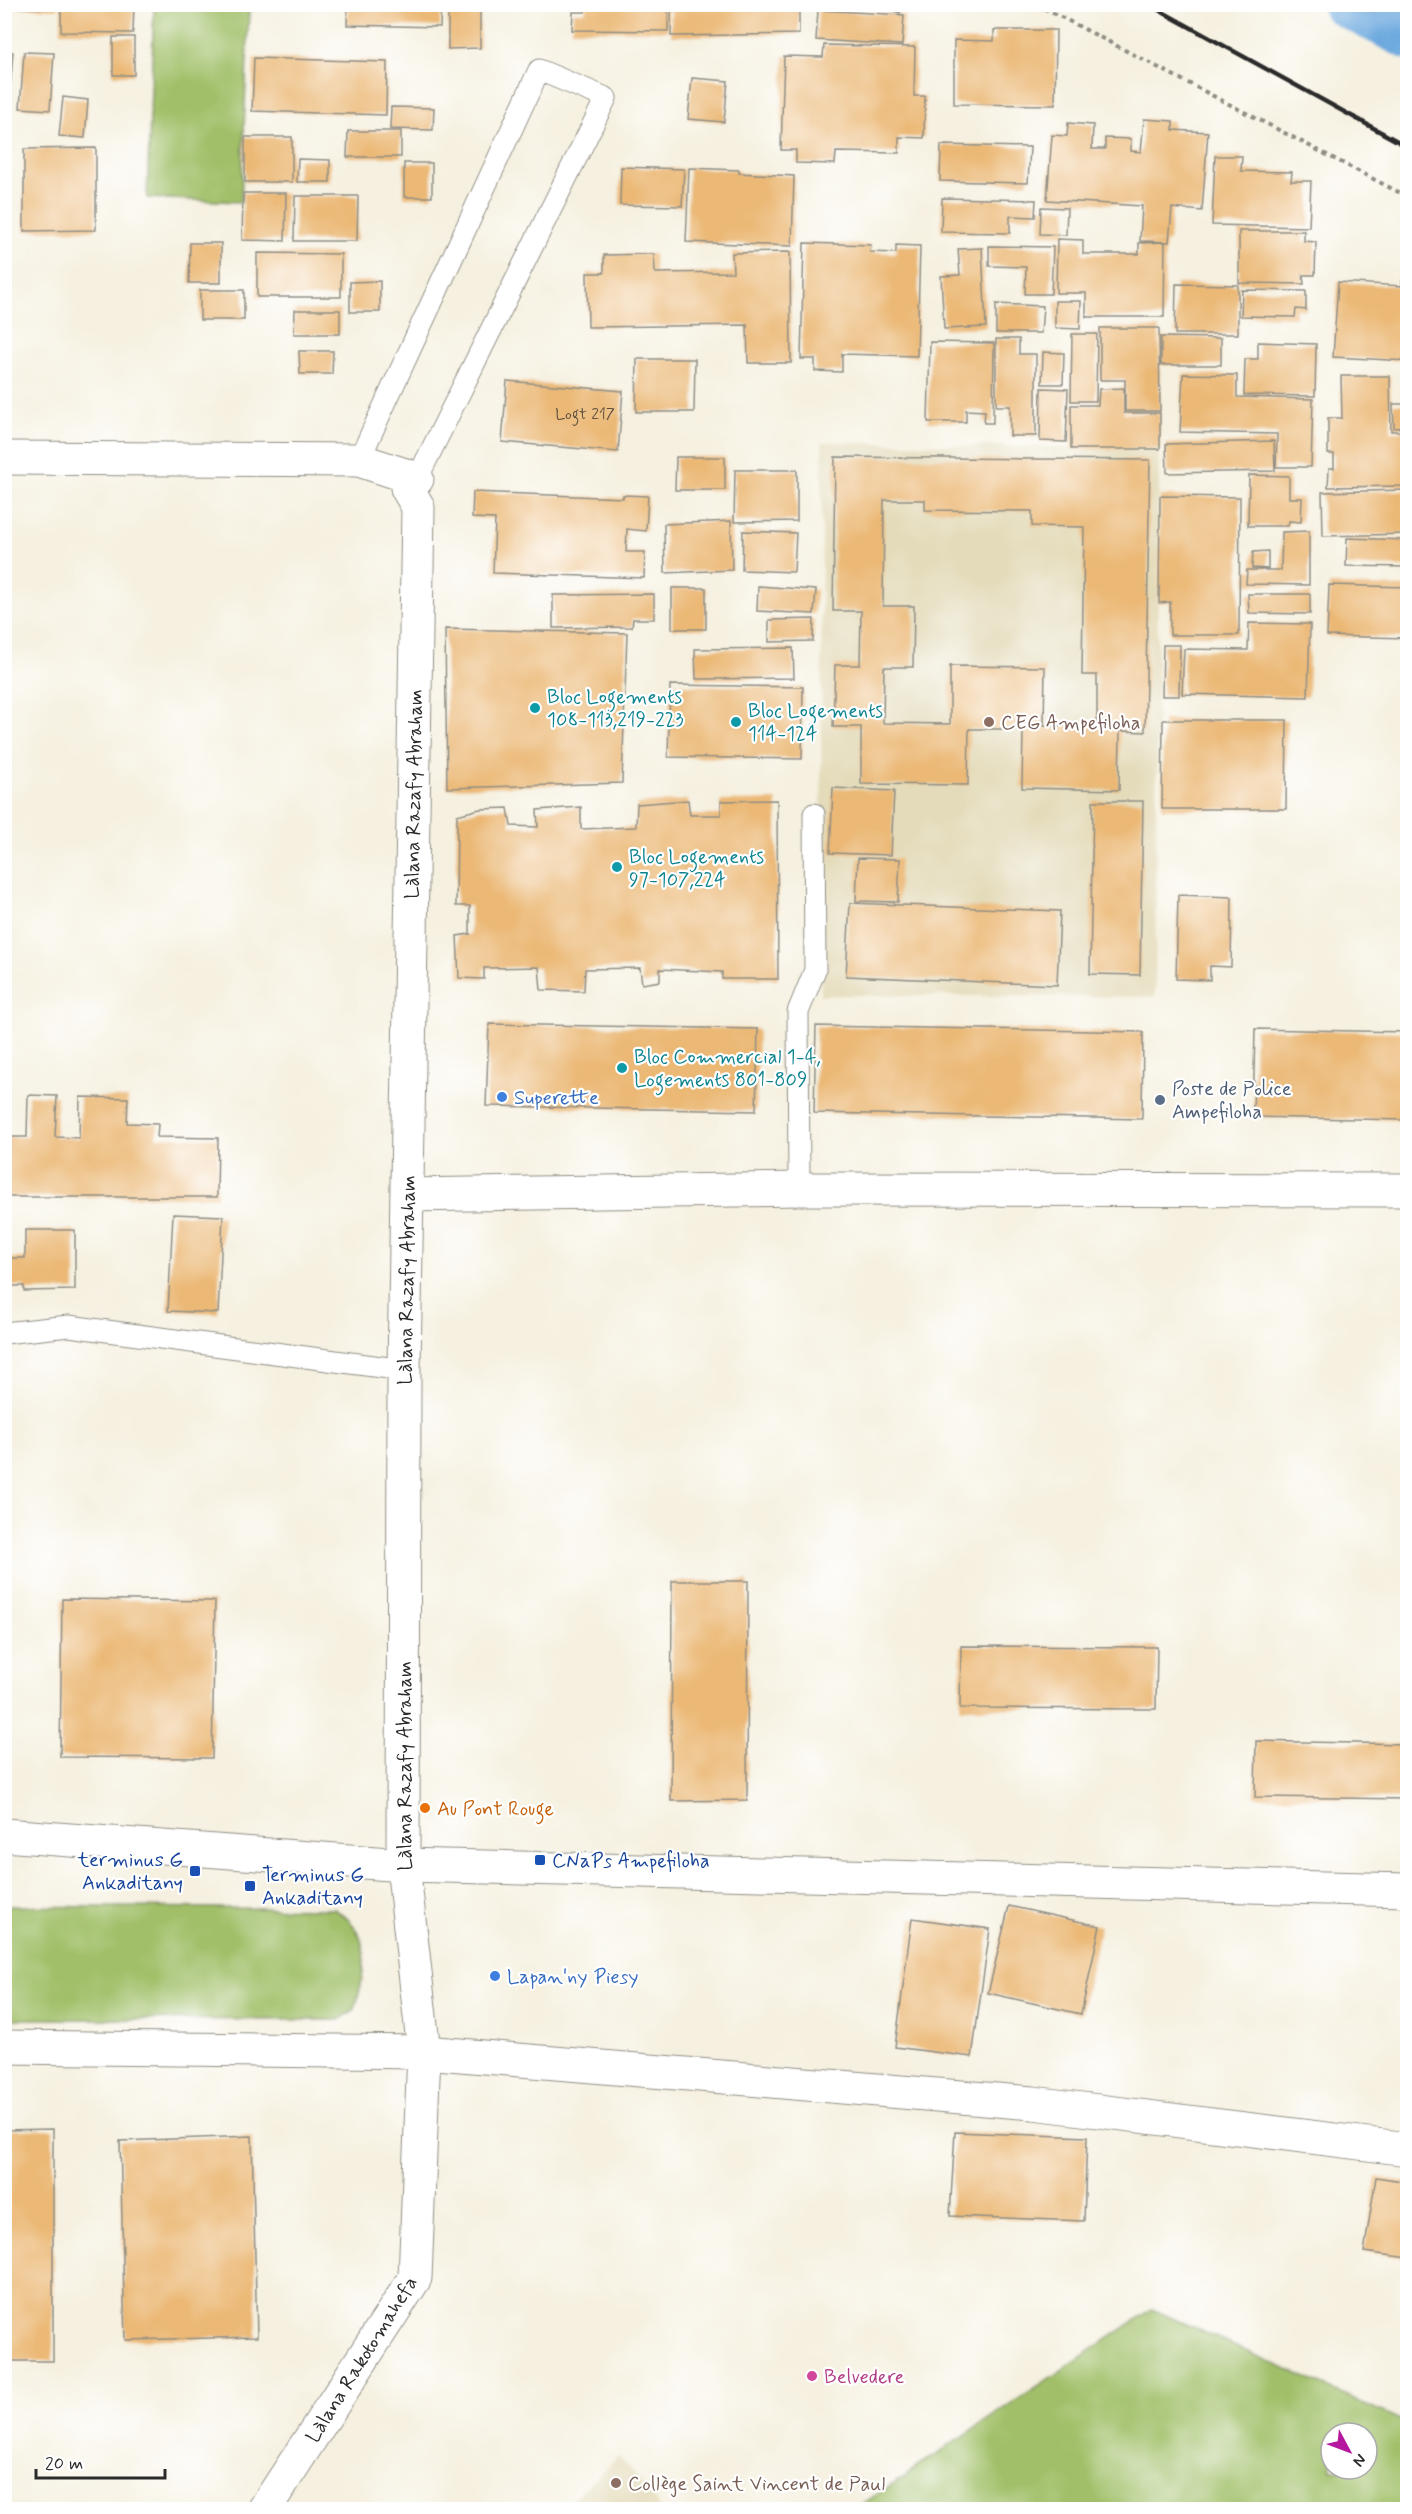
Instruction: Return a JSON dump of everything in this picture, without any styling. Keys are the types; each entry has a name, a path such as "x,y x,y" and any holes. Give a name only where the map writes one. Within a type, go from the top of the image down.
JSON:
{"street":[{"path":"4,458 359,460 418,493"},
{"name":"Làlana Razafy Abraham","path":"418,493 404,1370 403,1865 424,2052"},
{"path":"407,1195 799,1188 1407,1190"},
{"path":"4,1835 403,1865 1407,1890"},
{"path":"4,2047 424,2052 1033,2103 1407,2149"},
{"name":"Làlana Rakotomahefa","path":"264,2510 415,2278 424,2052"}],"lane":[{"path":"359,460 539,70 606,98 418,493"},
{"path":"799,1188 798,1012 815,970 814,814"},
{"path":"4,1333 69,1326 404,1370"}],"path":[{"path":"1036,4 1407,197"}],"shaded area":[{"name":"CEG Ampefiloha","path":"822,442 1159,450 1155,997 821,995"},
{"name":"Collège Saint Vincent de Paul","path":"619,2456 662,2509 562,2509"}],"green space":[{"path":"154,7 249,10 241,202 147,198"},
{"path":"5,1906 334,1909 347,1918 356,1929 364,1953 362,1981 355,2009 339,2020 5,2019"},
{"path":"1152,2309 1407,2423 1407,2509 855,2509"}],"building":[{"path":"4,4 58,4 58,9 4,7"},
{"path":"61,4 134,5 133,33 61,32"},
{"path":"348,4 441,4 440,27 347,25"},
{"path":"448,4 480,4 480,48 448,49"},
{"path":"586,4 668,4 668,31 572,30 573,12 585,12"},
{"path":"671,4 799,4 799,34 671,36"},
{"path":"877,5 903,5 900,13"},
{"path":"818,10 904,15 902,45 816,40"},
{"path":"994,30 1056,30 1055,105 954,104 954,40 994,41"},
{"path":"113,37 134,37 134,75 113,75"},
{"path":"824,45 915,47 914,96 925,96 924,138 899,137 899,153 836,152 835,164 796,163 796,150 781,150 784,56 823,57"},
{"path":"4,52 13,52 9,104 4,104"},
{"path":"24,52 54,53 50,110 20,108"},
{"path":"254,58 387,62 386,115 252,111"},
{"path":"692,78 728,81 724,122 688,119"},
{"path":"63,97 88,100 85,138 59,136"},
{"path":"391,107 434,108 433,130 390,129"},
{"path":"1144,119 1173,121 1173,130 1208,132 1202,211 1172,208 1169,242 1140,241 1142,206 1047,200 1052,135 1067,136 1068,123 1093,125 1092,149 1105,149 1105,138 1131,139 1131,151 1141,152"},
{"path":"348,131 401,131 401,157 347,157"},
{"path":"245,137 292,137 292,182 245,182"},
{"path":"941,145 1030,147 1028,183 940,181"},
{"path":"96,148 96,230 24,231 24,149"},
{"path":"1215,156 1242,156 1241,171 1292,172 1291,181 1311,181 1309,227 1212,225"},
{"path":"298,159 330,160 330,182 297,182"},
{"path":"404,163 432,163 432,197 404,197"},
{"path":"621,167 684,169 682,206 620,205"},
{"path":"689,168 739,170 739,173 794,176 792,246 686,242"},
{"path":"243,193 286,193 285,241 242,240"},
{"path":"295,196 358,196 357,241 294,241"},
{"path":"942,198 1036,200 1035,217 1010,216 1010,233 941,232"},
{"path":"1041,207 1067,208 1066,235 1040,234"},
{"path":"1239,231 1304,231 1304,241 1316,242 1315,275 1303,275 1304,284 1239,283"},
{"path":"1057,239 1083,240 1083,254 1139,254 1139,243 1165,242 1164,317 1086,317 1086,293 1056,293"},
{"path":"190,243 221,243 221,283 189,283"},
{"path":"804,243 871,245 870,252 896,253 896,245 920,246 917,356 842,354 842,372 815,371 815,359 801,359"},
{"path":"989,246 1053,247 1051,294 1025,294 1026,267 989,266"},
{"path":"982,248 986,327 944,329 941,276 960,275 958,249"},
{"path":"790,252 791,363 748,363 747,325 588,327 587,273 604,273 604,255 654,254 655,273 733,272 732,253"},
{"path":"257,253 341,254 341,297 257,297"},
{"path":"1402,280 1408,280 1408,361 1333,357 1338,282 1402,286"},
{"path":"380,281 380,312 350,312 350,282"},
{"path":"1176,284 1238,285 1238,334 1175,334"},
{"path":"200,290 244,290 244,320 200,320"},
{"path":"1242,290 1306,291 1306,310 1296,309 1295,317 1241,316"},
{"path":"1055,301 1081,301 1080,329 1055,328"},
{"path":"996,304 1043,306 1041,333 996,333"},
{"path":"295,310 340,310 340,334 294,334"},
{"path":"1100,328 1159,328 1160,411 1125,411 1125,380 1100,380"},
{"path":"1072,334 1097,334 1096,401 1071,401"},
{"path":"1161,337 1221,338 1221,365 1161,365"},
{"path":"996,339 1019,339 1019,354 1036,354 1036,436 1010,436 1010,406 996,406"},
{"path":"930,342 994,343 993,423 984,423 985,411 966,410 966,422 928,422"},
{"path":"1258,342 1316,344 1315,396 1244,395 1245,359 1258,359"},
{"path":"299,351 333,351 332,374 300,374"},
{"path":"1043,352 1064,353 1063,384 1042,384"},
{"path":"637,359 695,359 694,412 636,412"},
{"path":"1183,374 1237,375 1237,397 1313,399 1311,467 1276,467 1277,434 1180,432"},
{"path":"1341,376 1390,376 1391,431 1408,431 1408,486 1328,487 1329,468 1334,468 1334,454 1328,454 1328,418 1342,418"},
{"path":"507,381 623,391 618,452 502,442"},
{"path":"1041,388 1068,389 1066,442 1040,441"},
{"path":"1124,388 1124,413 1160,413 1160,449 1071,449 1071,405 1098,405 1099,389"},
{"path":"1393,404 1408,404 1408,427 1394,428"},
{"path":"1274,441 1275,471 1167,473 1166,444"},
{"path":"676,457 725,457 725,490 675,490"},
{"path":"835,457 1150,460 1145,732 1120,731 1119,790 1022,788 1023,729 969,729 968,785 861,784 861,727 833,727 835,665 860,665 861,611 833,611","holes":["884,500 925,500 925,510 1032,511 1032,526 1084,527 1082,675 1097,675 1097,726 1044,725 1045,667 950,666 950,724 883,723 884,667 913,667 914,606 883,606"]},
{"path":"735,470 797,470 797,521 734,522"},
{"path":"1249,475 1289,476 1289,498 1302,498 1301,522 1289,521 1288,526 1248,526"},
{"path":"1408,490 1408,534 1323,536 1322,492"},
{"path":"473,492 623,498 623,495 648,496 646,531 627,529 626,552 645,552 644,578 493,573 495,519 472,518"},
{"path":"1160,496 1240,497 1239,635 1170,635 1170,602 1159,603"},
{"path":"731,521 732,570 665,573 664,524"},
{"path":"743,531 796,533 794,572 742,570"},
{"path":"1309,531 1309,585 1246,584 1247,570 1281,570 1282,532"},
{"path":"1347,538 1408,540 1408,567 1346,566"},
{"path":"1268,551 1268,569 1252,568 1253,552"},
{"path":"1329,585 1408,587 1408,638 1327,636"},
{"path":"758,586 816,590 814,614 757,611"},
{"path":"672,588 706,588 706,629 672,629"},
{"path":"654,594 654,619 633,619 632,627 553,628 553,595"},
{"path":"1248,594 1310,594 1310,614 1249,613"},
{"path":"814,619 813,641 769,642 769,620"},
{"path":"1249,623 1310,624 1308,697 1182,694 1184,649 1248,650"},
{"name":"Bloc Logements 108-113,219-223","path":"445,629 627,633 622,783 447,788"},
{"path":"1163,645 1180,645 1179,696 1162,696"},
{"path":"793,648 794,678 696,679 695,649"},
{"name":"Bloc Logements 114-124","path":"670,685 803,687 802,759 668,757"},
{"path":"1163,720 1287,720 1286,809 1162,809"},
{"path":"833,788 894,791 891,855 830,853"},
{"name":"Bloc Logements 97-107,224","path":"688,800 690,815 721,815 721,801 777,800 778,979 722,979 722,972 660,969 660,981 642,984 640,968 585,969 584,991 541,990 539,967 484,968 484,979 459,978 457,936 470,934 470,906 456,906 457,815 480,809 508,808 511,826 538,827 537,810 581,807 581,829 636,827 637,804"},
{"path":"1093,801 1143,801 1140,975 1090,974"},
{"path":"858,858 900,859 898,902 856,901"},
{"path":"1178,895 1232,897 1231,967 1210,966 1210,980 1176,979"},
{"path":"850,903 1060,911 1057,985 846,976"},
{"name":"Bloc Commercial 1-4, Logements 801-809","path":"489,1024 758,1029 756,1111 486,1106"},
{"path":"816,1026 1143,1032 1142,1119 814,1113"},
{"path":"1255,1029 1408,1032 1408,1120 1253,1117"},
{"path":"28,1095 57,1096 55,1137 79,1138 80,1097 128,1098 127,1123 158,1124 157,1137 218,1138 217,1197 4,1197 4,1137 27,1137"},
{"path":"173,1214 223,1216 218,1313 168,1311"},
{"path":"25,1230 75,1230 75,1290 24,1291 24,1286 4,1286 4,1258 25,1258"},
{"path":"672,1581 748,1581 747,1800 671,1801"},
{"path":"62,1599 215,1601 212,1758 60,1757"},
{"path":"961,1646 1157,1647 1156,1709 960,1708"},
{"path":"1256,1741 1408,1744 1408,1799 1255,1797"},
{"path":"1009,1906 1100,1926 1081,2014 988,1993"},
{"path":"912,1918 990,1929 972,2057 895,2047"},
{"path":"53,2129 53,2361 4,2361 4,2130"},
{"path":"955,2132 1087,2137 1084,2221 950,2216"},
{"path":"252,2136 257,2337 125,2340 120,2141"},
{"path":"1376,2177 1408,2182 1408,2258 1364,2252"}],"waterway":[{"path":"1344,4 1408,37"}],"railway":[{"path":"1148,4 1408,147"}],"place":[{"name":"Bloc Logements 108-113,219-223","path":"535,708"},
{"name":"Bloc Logements 114-124","path":"736,722"},
{"name":"CEG Ampefiloha","path":"989,722"},
{"name":"Bloc Logements 97-107,224","path":"617,867"},
{"name":"Bloc Commercial 1-4, Logements 801-809","path":"622,1068"},
{"name":"Superette","path":"502,1097"},
{"name":"Poste de Police Ampefiloha","path":"1160,1100"},
{"name":"Au Pont Rouge","path":"425,1808"},
{"name":"CNaPs Ampefiloha","path":"540,1860"},
{"name":"terminus G Ankaditany","path":"195,1871"},
{"name":"Terminus G Ankaditany","path":"250,1886"},
{"name":"Lapan'ny Piesy","path":"495,1976"},
{"name":"Belvedere","path":"812,2376"},
{"name":"Collège Saint Vincent de Paul","path":"616,2483"}]}
